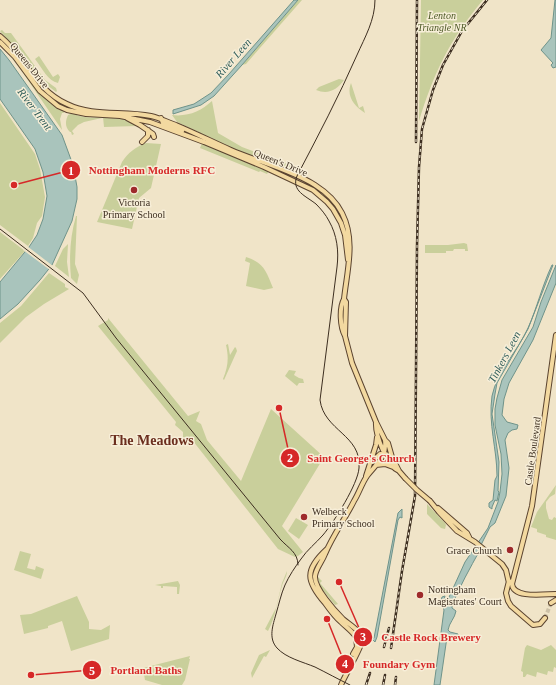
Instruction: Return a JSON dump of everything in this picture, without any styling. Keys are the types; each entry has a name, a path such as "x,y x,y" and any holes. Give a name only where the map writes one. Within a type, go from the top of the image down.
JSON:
{"main road":[{"name":"Queens Drive","path":"0,36 16,53 40,85 60,101 74,108 88,111 122,114"},
{"name":"Queens Drive","path":"0,42 15,57 40,91 58,106 67,110 86,114 122,114"},
{"name":"Queens Drive","path":"60,101 63,106 68,108 67,110"},
{"name":"Queen's Drive","path":"122,114 132,113 162,120 245,156 290,172 323,190 336,204 344,218 350,239 350,254 344,299 342,303 342,331 346,336 352,363 376,422 388,443 392,457 399,471"},
{"name":"Queen's Drive","path":"122,114 195,138 308,187 320,195 333,209 341,223 348,260"},
{"path":"122,114 140,124 153,134 154,137"},
{"name":"Queen's Drive","path":"162,120 195,138"},
{"path":"142,142 148,136 148,130"},
{"name":"Castle Boulevard","path":"545,618 540,624 533,625 511,606 507,599 506,593 514,571 532,506 556,335"},
{"name":"Queen's Drive","path":"376,422 377,434 393,467"},
{"path":"340,685 362,640 359,633 340,616 322,594 316,583 315,577 327,548 366,477 376,445 377,434"},
{"path":"366,477 385,453 385,440"},
{"path":"370,463 378,455 385,453 392,457"},
{"path":"376,466 385,464 399,471 416,490 467,533 469,537 502,564 514,571"},
{"path":"430,502 457,531 466,537 469,537"},
{"path":"327,548 312,568 310,578 315,592 339,620 355,634 358,641 358,648"},
{"path":"502,564 506,570 512,589 515,592 535,595 556,594"},
{"path":"551,603 556,600"}],"green space":[{"path":"298,0 302,0 246,64 242,65"},
{"name":"Lenton Triangle NR","path":"421,0 483,0 461,28 444,57 437,71 419,121"},
{"path":"2,30 5,33 11,33 45,80 56,88 56,92 39,79 0,31"},
{"path":"4,48 41,95 54,106 63,110 64,113 62,113 60,119 62,130 23,73"},
{"path":"39,56 53,77 58,74 60,77 58,83 54,82 48,77 35,59"},
{"path":"339,79 344,80 332,91 324,92 316,90 319,87"},
{"path":"351,83 359,108 363,106 365,113 354,104 350,96"},
{"path":"212,101 218,133 242,147 295,167 285,167 256,156 245,154 177,122 172,115 189,114 203,108"},
{"path":"0,103 35,154 40,169 45,197 42,216 37,223 33,238 28,246 0,225"},
{"path":"73,113 83,117 102,118 78,125 72,131 74,134 72,135 66,126 66,122 68,115"},
{"path":"103,117 123,119 137,126 104,127"},
{"name":"Victoria Primary School","path":"146,143 161,144 151,188 139,198 132,229 97,222 122,162 138,146"},
{"path":"202,143 269,171 267,174 260,171 259,172 200,148"},
{"path":"76,216 75,264 79,275 77,284 71,278 70,262 71,239"},
{"path":"0,232 25,251 0,279"},
{"path":"68,244 67,262 69,277 55,266 63,249"},
{"path":"467,244 468,251 465,251 465,249 454,249 453,251 446,251 446,253 425,253 425,245"},
{"path":"246,257 257,262 264,268 273,288 264,290 246,286 250,263 245,261"},
{"path":"49,273 65,284 65,287 69,289 26,317 0,343 0,323 21,306"},
{"path":"108,318 188,416 200,411 196,421 201,424 207,440 241,481 271,409 324,457 282,526 303,552 295,557 278,549 193,441 187,438 184,444 183,443 183,432 175,425 176,422 98,326 108,320"},
{"path":"228,344 230,355 235,347 237,351 224,380 228,362 226,345"},
{"path":"289,370 296,371 294,375 303,379 304,383 299,383 297,386 285,376"},
{"path":"556,485 555,494 546,502 546,508 549,519 552,520 554,517 556,518 556,540 546,537 546,535 537,532 537,529 531,527 537,512"},
{"path":"427,504 445,523 445,529 441,528 427,514"},
{"path":"296,518 308,525 299,539 288,531"},
{"path":"20,551 31,554 27,568 35,570 36,566 44,569 41,579 14,570"},
{"path":"287,571 280,592 276,608 282,583"},
{"path":"317,576 322,581 320,583 338,604 335,605 321,588"},
{"path":"178,581 180,585 179,594 177,594 177,587 163,586 163,588 161,588 161,586 155,585"},
{"path":"77,596 89,622 89,629 101,630 110,625 109,639 71,651 62,621 48,626 48,628 24,634 20,615 31,614"},
{"path":"276,608 273,620 268,631 265,629"},
{"path":"527,645 541,650 551,645 556,650 556,668 554,667 553,672 548,671 547,675 537,672 536,677 527,674 523,677 523,672 521,671 525,648"},
{"path":"270,650 266,657 264,656 252,678 251,673 259,655"},
{"path":"190,656 185,680 182,685 162,685 145,680 143,668"}],"water":[{"path":"294,0 298,0 214,96 201,105 173,114 173,110 194,104 211,93"},
{"path":"555,0 556,67 553,68 551,65 553,63 541,50 551,38"},
{"name":"River Trent","path":"0,49 62,135 73,165 77,187 77,199 72,221 52,265 18,304 0,319 0,282 37,235 43,219 47,196 43,172 35,149 0,99"},
{"path":"553,265 528,329 524,335 548,273"},
{"path":"556,265 556,283 533,340 509,383 504,399 502,415 507,422 518,425 517,429 508,433 505,440 509,468 506,496 495,523 490,527 452,605 452,608 456,611 448,630 458,634 458,636 467,638 466,640 450,636 447,637 440,685 434,685 444,610 441,601 442,597 445,596 443,603 445,606 465,562 488,528 498,502 502,474 501,454 495,425 495,409 502,380 533,327"},
{"path":"521,341 497,383 495,394 492,414 499,462 499,492 497,501 495,500 492,509 489,507 489,503 493,500 495,480 497,476 491,417 492,396 498,378"},
{"path":"402,509 402,518 400,517 398,520 375,642 372,639 374,638 398,513"}],"pier":[{"path":"27,246 53,266 50,270 23,250"}],"tunnel":[{"path":"545,618 551,603"}],"tram line":[{"path":"350,685 285,654 274,644 272,631 281,595 288,578 303,556 323,535 333,521 350,493 358,475 358,457 355,448 328,419 320,400 337,267 338,255 336,237 325,214 316,204 300,193 296,186 296,181 297,176 343,86 366,35 375,7 375,0"},
{"path":"0,229 83,293 116,338 280,539 292,550 298,561 298,565"}],"railway":[{"path":"416,142 417,0"},
{"path":"391,648 415,496 417,246 419,167 422,129 433,90 443,65 462,31 487,0"},
{"path":"384,647 389,628"},
{"path":"366,685 370,673"},
{"path":"383,685 385,675"},
{"path":"395,685 396,677"}],"place":[{"name":"Nottingham Moderns RFC","path":"14,185"},
{"name":"Victoria Primary School","path":"134,190"},
{"name":"Saint George's Church","path":"279,408"},
{"name":"Welbeck Primary School","path":"304,517"},
{"name":"Grace Church","path":"510,550"},
{"name":"Castle Rock Brewery","path":"339,582"},
{"name":"Nottingham Magistrates' Court","path":"420,595"},
{"name":"Foundary Gym","path":"327,619"},
{"name":"Portland Baths","path":"31,675"}],"district":[{"name":"The Meadows","path":"152,440"}],"water label":[{"name":"River Leen","path":"233,58"},
{"name":"Tinkers Leen","path":"504,357"}]}
